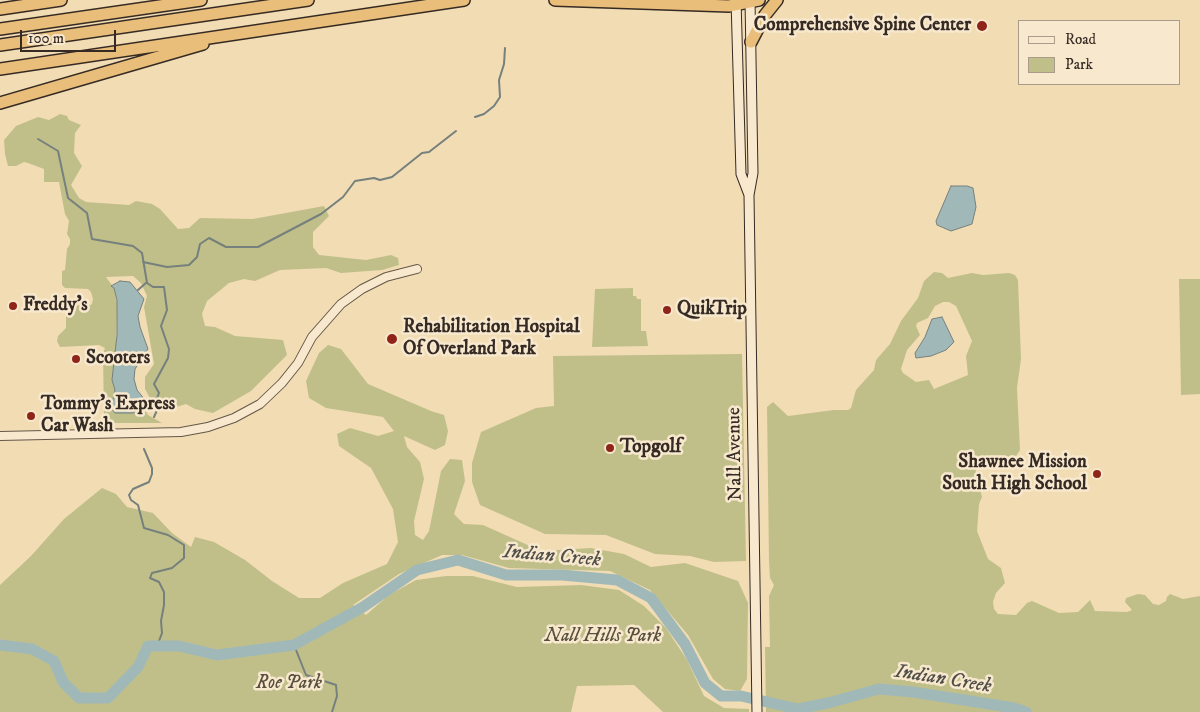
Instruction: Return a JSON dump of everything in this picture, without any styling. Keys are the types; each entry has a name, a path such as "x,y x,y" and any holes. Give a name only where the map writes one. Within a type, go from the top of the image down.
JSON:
{"highway":[{"path":"0,9 61,0"},
{"path":"0,29 201,0"},
{"path":"0,46 308,0"},
{"path":"0,69 464,0"},
{"path":"555,0 736,3 753,1"},
{"path":"751,42 765,15 777,0"},
{"path":"0,110 6,103 228,35"}],"main road":[{"name":"Nall Avenue","path":"753,1 751,42 754,174 749,196 757,712"},
{"name":"Nall Avenue","path":"736,3 741,174 749,196"}],"street":[{"path":"0,436 181,432 208,427 234,418 260,404 282,384 298,363 312,337 341,304 362,289 386,277 417,269"}],"green space":[{"path":"60,114 81,125 75,133 74,153 82,166 71,185 79,198 86,202 129,205 136,201 152,204 160,209 178,229 189,228 200,218 253,219 324,206 329,216 313,232 313,247 319,255 366,260 391,255 398,258 399,265 382,270 341,273 326,268 280,270 255,281 244,279 229,283 207,301 202,314 205,326 215,327 235,336 283,340 287,355 251,391 213,413 195,409 186,404 170,409 162,404 152,402 145,389 145,377 154,364 144,307 147,296 141,283 133,276 106,277 114,288 117,303 116,351 112,380 115,390 111,408 115,413 133,413 144,408 148,415 162,423 108,423 104,418 103,354 105,348 99,345 60,347 57,341 58,336 66,328 66,305 87,307 92,304 93,299 88,289 65,288 62,285 62,271 65,270 70,239 67,234 69,221 65,214 59,182 44,182 44,169 28,163 24,162 16,166 8,166 5,154 4,140 16,126 38,117 49,120"},
{"path":"934,272 942,273 948,278 972,273 983,275 1009,273 1015,275 1018,280 1021,359 1017,388 1020,450 1009,467 989,466 982,462 976,463 975,468 982,497 979,504 977,531 988,559 1001,568 1005,583 996,593 993,602 994,609 998,614 1016,615 1027,603 1032,601 1059,613 1078,612 1090,600 1095,611 1127,612 1132,610 1125,602 1126,598 1138,594 1145,595 1153,604 1159,605 1166,601 1170,594 1183,599 1200,596 1200,712 766,712 765,647 770,647 769,596 774,585 770,578 769,560 767,407 773,402 788,416 848,410 851,408 856,390 874,370 876,360 890,344 901,321 918,298 924,281","holes":["943,302 949,302 956,306 972,341 966,356 968,375 934,389 929,380 916,382 903,373 901,369 907,350 920,335 916,326 917,323 928,318 935,306"]},
{"path":"1179,279 1200,279 1200,394 1181,395"},
{"path":"633,288 633,296 641,299 641,331 646,331 648,346 592,347 595,289"},
{"path":"328,345 341,349 368,384 444,415 448,431 445,445 435,450 404,436 407,447 420,462 424,479 414,521 415,535 423,540 429,531 441,471 450,459 462,460 465,481 454,514 464,524 483,525 541,551 591,548 624,554 651,567 685,563 738,581 748,603 747,679 740,691 725,689 713,679 688,635 650,590 610,571 509,568 462,555 442,555 399,574 353,605 366,615 389,595 416,580 446,576 473,576 517,587 581,585 619,590 644,606 666,628 687,660 704,696 724,708 749,709 749,712 663,712 634,685 577,686 571,712 0,712 0,585 31,556 64,519 102,488 116,494 127,507 153,513 172,533 191,547 195,537 214,542 245,560 272,581 299,598 320,598 343,583 387,564 398,542 393,509 371,468 339,446 337,434 350,428 378,436 394,431 383,417 326,408 309,398 306,381 319,353"},
{"name":"Topgolf","path":"742,354 746,561 714,562 690,556 655,554 606,535 545,534 480,505 472,482 472,463 481,432 536,408 554,406 553,356"}],"water":[{"path":"951,186 973,188 976,207 972,224 951,231 937,225 936,221"},
{"path":"120,281 130,282 144,299 138,316 148,349 135,369 134,379 137,390 145,400 146,406 133,413 115,413 111,408 115,390 112,380 117,335 117,300 114,288 111,286"},
{"path":"942,317 954,342 946,350 931,356 916,358 915,353 925,337 932,319"}],"waterway":[{"path":"475,117 484,114 494,106 500,97 499,80 504,64 505,48"},
{"path":"143,262 167,267 189,265 197,257 200,244 209,238 226,247 258,247 321,214 343,197 355,181 374,178 380,180 392,177 422,153 429,152 456,131"},
{"path":"38,139 58,151 68,198 87,213 92,239 133,246 142,253 147,283 153,287 164,287 167,310 161,326 169,349 168,358 154,384 159,393 156,401 158,408 154,417"},
{"path":"138,290 147,282"},
{"path":"144,449 152,468 152,474 149,482 133,489 129,495 131,500 138,505 144,528 168,535 184,545 184,558 172,568 152,573 150,578 159,582 164,592 161,621 162,633 159,641 151,646"},
{"name":"Indian Creek","path":"0,645 32,649 54,661 63,682 79,698 108,698 138,667 148,646 179,646 217,655 294,645 363,607 417,570 458,560 506,575 562,575 617,580 651,598 685,644 705,683 721,696 741,696 798,709 879,689 913,692 1014,708 1026,712"},
{"path":"294,645 306,675 336,685 337,696 332,712"}],"place":[{"name":"Comprehensive Spine Center","path":"982,26"},
{"name":"Freddy's","path":"13,306"},
{"name":"QuikTrip","path":"667,310"},
{"name":"Rehabilitation Hospital Of Overland Park","path":"392,339"},
{"name":"Scooters","path":"76,359"},
{"name":"Tommy's Express Car Wash","path":"31,416"},
{"name":"Topgolf","path":"610,448"},
{"name":"Shawnee Mission South High School","path":"1097,474"}],"park label":[{"name":"Nall Hills Park","path":"603,637"},
{"name":"Roe Park","path":"289,684"}]}
